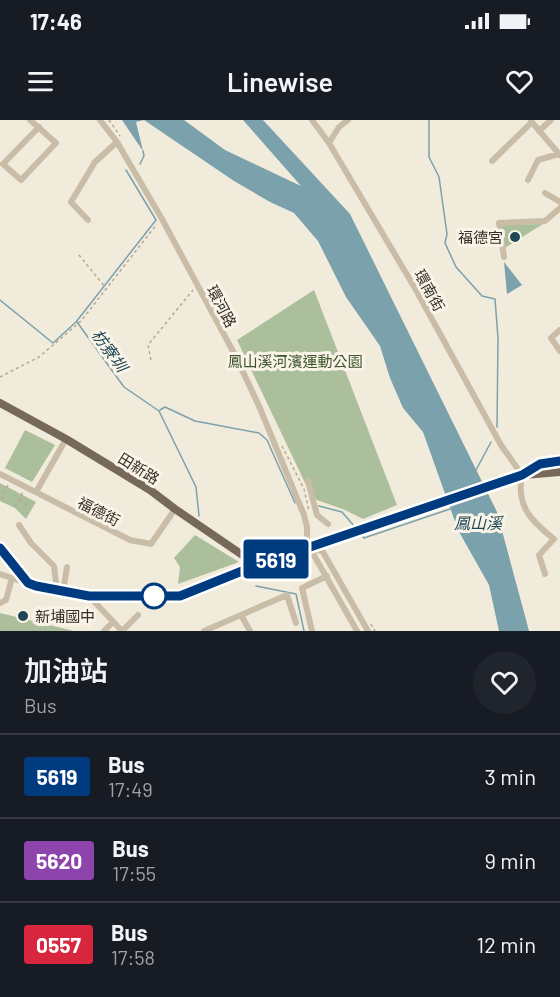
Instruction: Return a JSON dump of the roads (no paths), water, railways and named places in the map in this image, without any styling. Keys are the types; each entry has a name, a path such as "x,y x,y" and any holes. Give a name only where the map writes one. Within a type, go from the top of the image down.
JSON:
{"main road":[{"name":"田新路","path":"0,403 66,439 150,490 257,565"},
{"path":"257,565 522,475 540,464 560,461"},
{"path":"522,475 560,472"}],"street":[{"path":"30,120 39,127 56,143 21,180 3,164 39,127"},
{"name":"環河路","path":"100,120 117,141 162,219 259,406 304,515 307,543 310,547"},
{"name":"環南街","path":"312,120 329,143 416,290 501,445 522,475"},
{"path":"329,143 339,127 348,120"},
{"path":"539,131 551,120"},
{"path":"492,161 530,121 560,154 538,160 528,180"},
{"path":"88,220 71,202 95,162 117,141"},
{"path":"545,193 560,202"},
{"path":"504,257 499,223 545,221 560,208"},
{"path":"560,330 551,338 560,351"},
{"path":"36,492 66,439"},
{"name":"福德街","path":"0,474 130,540 151,544 175,509"},
{"path":"522,475 519,489 524,508 540,528 554,539 539,555 545,574"},
{"path":"308,481 317,514 328,524"},
{"path":"304,515 317,514"},
{"path":"19,525 54,566 60,591"},
{"path":"310,547 357,631"},
{"path":"310,547 323,552 368,631"},
{"path":"0,548 28,583"},
{"path":"0,574 60,591 89,596 180,596 257,565"},
{"path":"60,591 67,567"},
{"path":"312,631 302,588 327,576"},
{"path":"0,603 6,600 12,578"},
{"path":"204,631 287,595 296,623"},
{"path":"89,596 122,631 138,615"},
{"path":"241,615 250,631"},
{"path":"104,631 113,622"}],"water":[{"path":"122,120 144,120 136,122 143,151"},
{"name":"鳳山溪","path":"144,120 184,120 225,150 301,186 243,120 263,120 350,214 497,512 529,631 499,631 489,585 458,530 423,432 403,408 380,346 346,297 318,241 294,213 234,181"},
{"path":"504,262 522,285 507,294"}],"waterway":[{"path":"429,120 429,157 439,177 447,234 445,243 456,267 482,296 495,299 498,338 497,427"},
{"name":"枋寮圳","path":"140,164 144,156 143,151"},
{"name":"枋寮圳","path":"0,300 53,343 76,322 156,220 126,170"},
{"name":"枋寮圳","path":"77,322 124,387 159,411 196,487 199,516"},
{"path":"160,410 165,407 195,421 259,433 267,440 295,503"},
{"path":"476,470 491,442"},
{"path":"319,506 342,512 355,527"},
{"path":"360,533 364,538 450,509"},
{"name":"枋寮圳","path":"256,586 296,594 304,631"}],"place":[{"name":"福德宮","path":"515,237"},
{"name":"新埔國中","path":"23,616"}],"park label":[{"name":"鳳山溪河濱運動公園","path":"295,361"}]}
